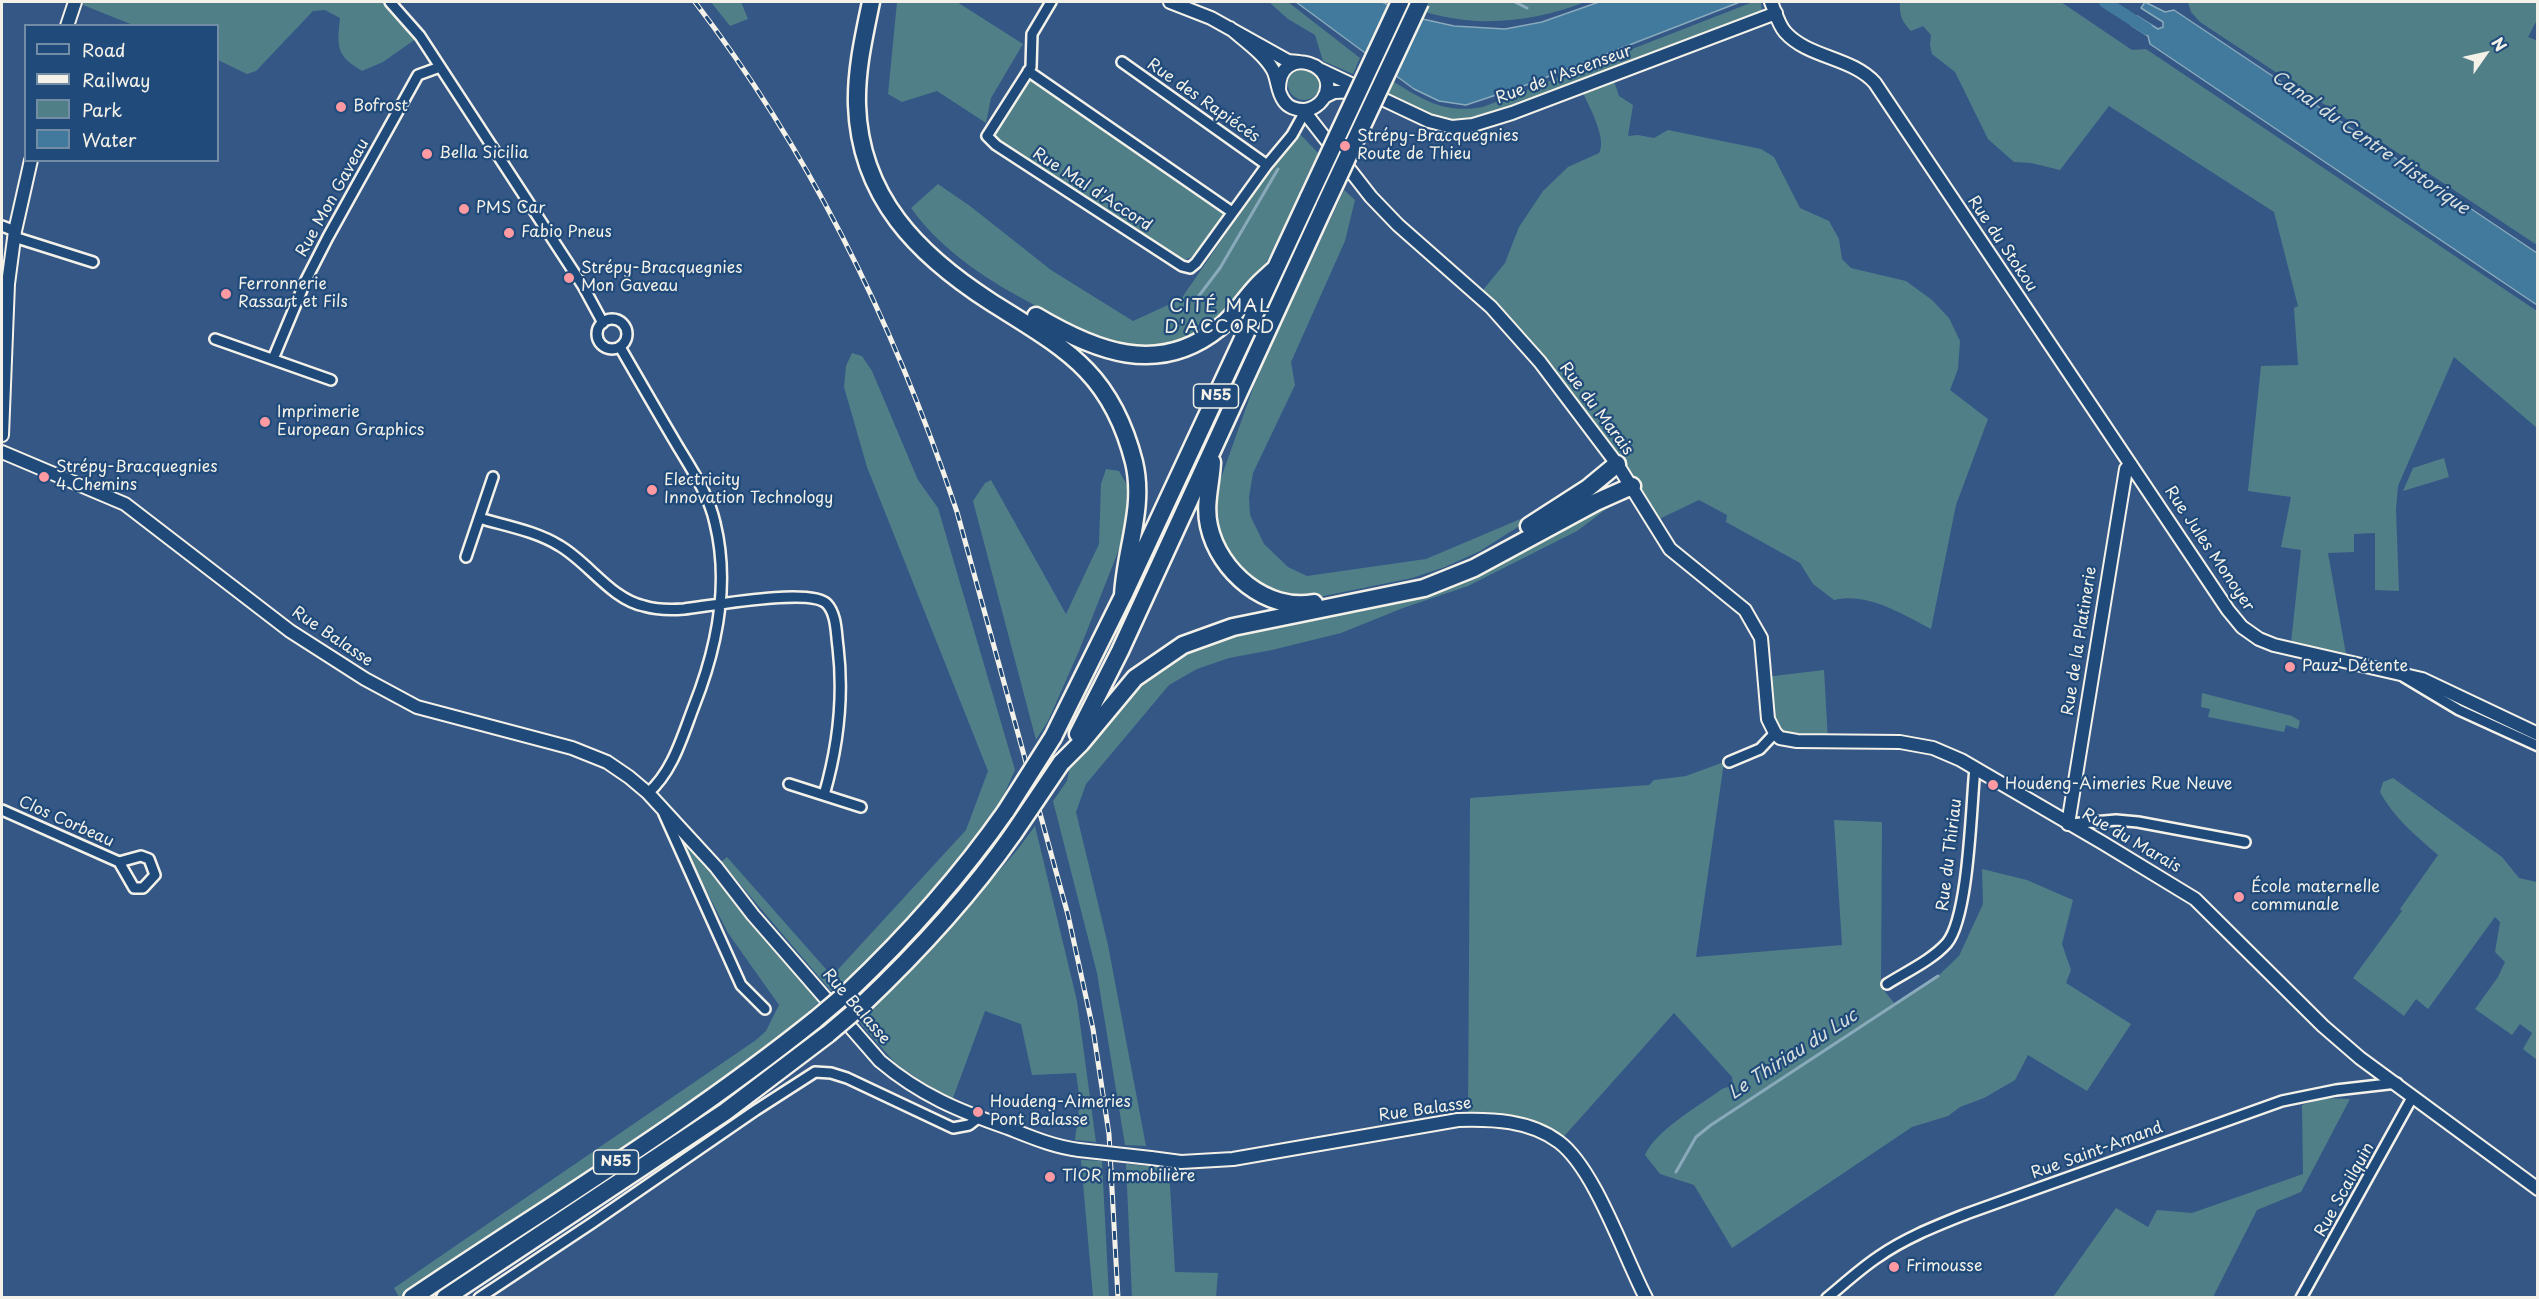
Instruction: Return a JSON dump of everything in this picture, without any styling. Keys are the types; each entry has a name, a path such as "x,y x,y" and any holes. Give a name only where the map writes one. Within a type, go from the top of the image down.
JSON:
{"highway":[{"path":"871,2 862,47 857,105 860,130 871,174 893,216 928,255 990,301 1051,338 1093,376 1113,407 1134,464 1137,491 1137,520 1124,572 1123,596"},
{"path":"881,2 871,49 868,105 871,135 882,174 902,212 916,231 967,273 1048,323 1092,346 1133,355 1155,355 1177,351 1201,341 1220,328 1239,309 1256,286 1276,268"},
{"name":"N55","path":"412,1298 766,1060 848,992 895,948 939,900 975,855 1053,737 1123,596 1400,2"},
{"name":"N55","path":"445,1298 725,1112 828,1034 910,960 953,913 1013,834 1061,763 1091,712 1420,2"},
{"path":"1212,452 1212,481 1207,494 1207,510 1209,527 1222,557 1240,578 1263,595 1280,603 1305,605 1421,579 1470,560 1536,522 1588,488 1617,464"},
{"path":"1061,763 1081,743 1135,678 1183,645 1233,627 1424,588 1474,568 1596,502 1632,486"}],"street":[{"path":"68,24 75,2"},
{"path":"390,2 413,26 583,286 603,323"},
{"name":"Rue Mal d'Accord","path":"1051,2 1032,34 1030,43 1032,62 1028,71 987,136 996,145 1172,260 1190,268 1292,135"},
{"path":"1170,2 1230,28 1288,61 1306,62 1321,70 1326,83 1321,101 1300,110 1292,135"},
{"name":"Rue de l'Ascenseur","path":"1321,70 1429,121 1452,127 1473,125 1512,113 1773,7 1784,30 1793,39 1818,52"},
{"path":"1230,28 1273,70 1284,102 1300,110"},
{"name":"Rue du Stokou","path":"1818,52 1862,71 1875,83 2140,477"},
{"name":"Rue des Rapiécés","path":"1122,62 1267,165"},
{"path":"1279,89 1279,82 1286,69 1299,62 1306,62"},
{"name":"Rue Mon Gaveau","path":"273,359 306,280 331,231 418,75 440,67"},
{"path":"1028,71 1232,212"},
{"name":"Rue de l'Ascenseur","path":"1321,101 1334,92 1363,91"},
{"name":"Rue du Marais","path":"1321,101 1316,115 1324,137"},
{"name":"Rue du Marais","path":"1300,110 1380,207 1479,296 1576,407 1632,486 1670,549 1745,610 1761,638 1768,719 1775,734 1780,738 1797,741 1900,742 1923,745 1946,753 1975,768 2195,900 2323,1026 2360,1058 2538,1189"},
{"path":"1292,135 1305,128 1324,137"},
{"path":"2,435 8,284 15,234 31,162"},
{"path":"2,226 15,234 93,262"},
{"path":"612,320 624,326 626,340 620,347 606,347 599,340 598,331 603,323 612,320"},
{"path":"215,339 331,380"},
{"path":"620,347 700,484 709,503 719,544 722,603 716,636 699,693 668,770 648,794"},
{"name":"Rue Balasse","path":"2,452 125,504 290,631 394,696 417,706 572,748 607,762 629,777 648,794 716,867 753,915 880,1061 917,1089 978,1118 1044,1142 1079,1150 1181,1162 1233,1160 1458,1120 1491,1119 1530,1127 1559,1142 1576,1160 1601,1205 1646,1298"},
{"name":"Rue de la Platinerie","path":"2068,824 2126,469 2131,465"},
{"path":"466,557 493,477"},
{"name":"Rue Jules Monoyer","path":"2140,477 2205,578 2242,627 2259,639 2274,645 2422,679 2538,734"},
{"path":"479,518 542,537 561,546 630,603 659,609 683,609 722,603 808,596 818,598 831,610 840,670 841,713 824,795"},
{"name":"Rue Jules Monoyer","path":"2394,672 2459,710 2538,746"},
{"path":"1729,762 1760,749 1775,734"},
{"name":"Rue du Thiriau","path":"1887,984 1936,953 1949,941 1954,931 1965,885 1975,768"},
{"path":"789,784 861,807"},
{"name":"Rue Balasse","path":"662,809 741,985 765,1009"},
{"name":"Clos Corbeau","path":"2,810 119,862"},
{"path":"2068,824 2116,820 2138,822 2245,842"},
{"path":"478,1298 815,1072 831,1073 847,1078 953,1128 969,1125 978,1118"},
{"name":"Rue Saint-Amand","path":"1827,1298 1886,1252 1918,1234 1966,1214 2282,1101 2336,1090 2397,1083"},
{"name":"Rue Scailquin","path":"2301,1298 2413,1096"}],"green space":[{"path":"84,2 390,2 420,36 383,62 362,71 347,60 340,50 340,18 325,10 313,11 256,71 247,74 219,60 219,24 130,24 83,5"},
{"path":"711,2 741,2 748,19 730,26"},
{"path":"897,2 957,2 1023,44 991,98 986,123 937,91 902,102 888,94"},
{"path":"1269,2 1288,2 1360,58 1353,74 1323,61 1315,35 1288,19"},
{"path":"1401,2 1585,2 1540,16 1493,21 1445,17"},
{"path":"1753,2 1761,2 1762,13 1612,75 1619,96 1633,105 1628,136 1654,138 1668,130 1761,149 1774,157 1800,208 1829,221 1839,239 1842,259 1851,268 1906,281 1932,300 1949,318 1960,341 1958,369 1950,390 1988,419 1956,505 1931,629 1896,611 1872,602 1846,598 1834,600 1813,584 1800,563 1726,522 1727,515 1699,500 1653,522 1625,474 1479,295 1505,263 1519,227 1543,191 1568,167 1599,153 1601,139 1599,130 1580,87 1452,127 1381,99 1391,80 1434,104 1457,109 1483,107"},
{"path":"1900,2 2061,2 2132,50 2146,49 2537,311 2537,428 2454,357 2398,486 2396,510 2399,591 2375,590 2375,533 2354,534 2354,552 2328,553 2346,654 2291,643 2301,550 2281,547 2291,497 2248,491 2261,366 2298,365 2294,308 2298,306 2274,212 2109,106 2060,170 2031,163 2014,162 1988,139 1955,72 1932,54 1931,35 1923,26 1911,31 1905,24"},
{"path":"2188,2 2537,2 2537,20 2528,37 2538,41 2537,245 2200,22 2191,12"},
{"path":"1304,68 1316,72 1320,84 1316,96 1304,100 1292,96 1288,84 1292,72"},
{"path":"1031,80 1223,214 1195,256 1181,261 995,138 996,126"},
{"path":"1300,134 1318,153 1300,191 1298,201 1251,288 1223,317 1202,330 1168,345 1145,348 1118,345 1078,329 970,266 938,239 911,208 938,184 970,206 1051,270 1133,321 1181,299 1272,167"},
{"path":"1344,190 1355,200 1345,241 1291,362 1295,385 1253,473 1249,497 1250,515 1264,544 1288,567 1307,576 1426,559 1551,506 1480,551 1445,567 1412,578 1319,597 1285,596 1267,587 1243,569 1226,548 1217,525 1215,495 1258,374"},
{"path":"852,353 862,356 872,371 918,480 938,508 1015,770 995,815 953,872 853,980 831,991 721,862 727,857 832,976 966,830 988,771 867,467 844,387 846,366"},
{"path":"2444,458 2449,477 2403,491 2413,468"},
{"path":"1106,469 1119,471 1127,485 1125,534 1079,651 1048,721 1036,740 973,501 985,483 991,480 1066,614 1099,544 1101,484"},
{"path":"1617,501 1577,531 1468,586 1403,608 1341,633 1229,658 1197,669 1169,685 1086,784 1076,812 1108,945 1146,1146 1125,1145 1097,973 1053,801 1067,781 1070,766 1137,683 1187,649 1223,635 1410,595"},
{"path":"1824,670 1828,741 1775,733 1765,677"},
{"path":"2202,693 2292,716 2300,721 2298,729 2286,725 2284,732 2208,717 2210,709 2201,707"},
{"path":"1724,762 1696,957 1842,945 1834,820 1882,822 1881,987 1895,1004 1938,976 1959,956 1983,904 1982,869 2027,880 2073,900 2062,944 2071,970 2066,983 2131,1024 2087,1091 2028,1055 2015,1080 1984,1098 1960,1107 1948,1116 1912,1127 1732,1248 1694,1185 1660,1174 1645,1155 1668,1128 1722,1089 1733,1085 1732,1077 1674,1013 1559,1142 1547,1135 1468,1119 1470,798 1649,785 1654,780 1686,776"},
{"path":"2393,778 2502,857 2519,878 2537,882 2537,1060 2523,1049 2532,1033 2520,1024 2512,1035 2475,1009 2498,977 2505,962 2495,952 2500,922 2495,917 2428,1009 2416,999 2404,1016 2353,978 2402,911 2400,909 2438,855 2399,818 2380,792 2383,782"},
{"path":"1035,826 1077,1001 1096,1142 1075,1140 1080,1101 1076,1073 1032,1075 1021,1024 985,1011 950,1106 934,1089 897,1065 860,1023 959,917"},
{"path":"688,845 821,1000 768,1049 657,1128 399,1297 394,1288 766,1031 779,1005 728,933 684,847"},
{"path":"2324,1098 2350,1099 2301,1192 2257,1210 2213,1297 2053,1297 2116,1208 2148,1227 2157,1210 2192,1213 2303,1174 2302,1105"},
{"path":"1081,1160 1102,1161 1109,1297 1093,1297"},
{"path":"1126,1164 1169,1168 1175,1272 1218,1273 1216,1297 1132,1297"}],"water":[{"path":"1296,2 1382,2 1418,18 1454,26 1505,29 1542,22 1599,2 1740,2 1529,84 1466,105 1439,101 1414,89"},
{"path":"2145,2 2165,12 2174,10 2537,253 2537,305 2150,44 2148,36 2131,25 2137,16 2158,29 2163,27 2163,22 2141,8"}],"waterway":[{"name":"Le Thiriau du Luc","path":"1515,2 1527,8"},
{"name":"Canal du Centre Historique","path":"2105,2 2147,29"},
{"path":"1195,301 1220,268 1278,169"},
{"name":"Le Thiriau du Luc","path":"1676,1172 1696,1137 1711,1125 1938,976"}],"railway":[{"path":"695,2 777,120 847,246 907,377 957,512 1068,915 1093,1029 1109,1134 1118,1298"}],"place":[{"name":"Bofrost","path":"341,107"},
{"name":"Strépy-Bracquegnies Route de Thieu","path":"1345,146"},
{"name":"Bella Sicilia","path":"427,154"},
{"name":"PMS Car","path":"464,209"},
{"name":"Fabio Pneus","path":"509,233"},
{"name":"Strépy-Bracquegnies Mon Gaveau","path":"569,278"},
{"name":"Ferronnerie Rassart et Fils","path":"226,294"},
{"name":"Imprimerie European Graphics","path":"265,422"},
{"name":"Strépy-Bracquegnies 4 Chemins","path":"44,477"},
{"name":"Electricity Innovation Technology","path":"652,490"},
{"name":"Pauz' Détente","path":"2290,667"},
{"name":"Houdeng-Aimeries Rue Neuve","path":"1993,785"},
{"name":"École maternelle communale","path":"2239,897"},
{"name":"Houdeng-Aimeries Pont Balasse","path":"978,1112"},
{"name":"TIOR Immobilière","path":"1050,1177"},
{"name":"Frimousse","path":"1894,1267"}],"district":[{"name":"CITÉ MAL D'ACCORD","path":"1220,317"}]}
